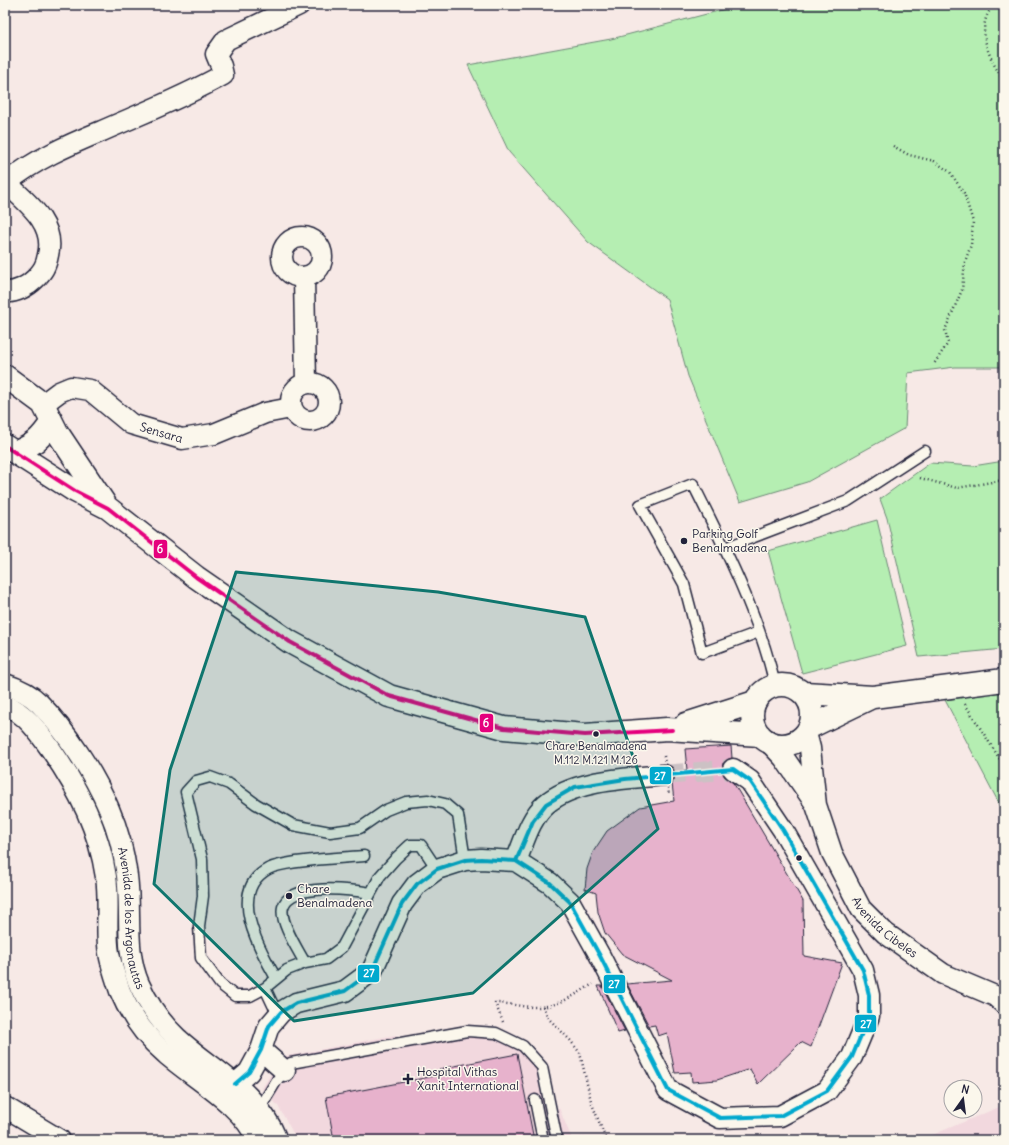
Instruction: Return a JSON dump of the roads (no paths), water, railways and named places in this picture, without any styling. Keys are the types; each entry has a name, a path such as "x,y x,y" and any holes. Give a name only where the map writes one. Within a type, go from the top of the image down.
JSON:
{"main road":[{"path":"5,376 47,413 85,476 108,508"},
{"path":"11,449 31,446 42,436 47,413"},
{"path":"11,449 75,491 108,508 196,578 290,642 389,696 504,728 585,735 667,729 764,738 781,745 795,742 808,730 873,697"},
{"path":"804,693 873,697 1004,680"},
{"path":"764,738 752,719 752,710 760,694 775,685 786,685 796,688 804,693 810,703 812,715 808,730"},
{"path":"667,729 710,718 755,702"}],"street":[{"path":"5,292 10,292 30,285 45,270 50,250 50,236 42,218 6,183 22,170 73,143 196,90 223,75 222,66 216,54 226,40 299,5"},
{"path":"304,277 306,384"},
{"path":"306,384 318,385 328,394 329,406 327,412 317,420 305,421 294,414 291,408 292,395 295,390 306,384"},
{"name":"Sensara","path":"47,413 58,392 71,387 90,390 131,424 182,439 214,434 265,413 291,408"},
{"name":"Avenida de los Argonautas","path":"5,684 17,688 38,703 56,724 90,771 109,809 120,842 127,877 130,951 138,983 154,1012 177,1038 235,1084 260,1108 278,1140"},
{"name":"Avenida de los Argonautas","path":"5,705 25,718 45,742 72,781 90,816 99,843 106,878 109,952 120,990 139,1026 165,1054 249,1123 257,1140"},
{"name":"Avenida Cibeles","path":"808,730 816,805 832,853 861,909 885,933 943,974 995,996 1004,1004"},
{"name":"Avenida Cibeles","path":"764,738 784,758 816,805"},
{"path":"235,1084 249,1072 262,1050 269,1026 281,1012 296,1004 345,991 372,971 402,904 417,884 438,869 465,860 481,859 516,861 550,883 570,902 609,974 668,1090 720,1118 780,1116 827,1091 852,1057 869,1016 869,995 863,970 835,924 783,830 750,781 733,770"},
{"path":"516,861 532,821 546,804 575,787 625,779 664,775"},
{"path":"835,924 861,909"},
{"path":"262,1050 285,1071"},
{"path":"5,1107 60,1140"}],"lane":[{"path":"725,548 848,501 924,451"},
{"path":"759,632 702,653 684,584 640,505 693,484 725,548 759,632 770,663 775,685"},
{"path":"438,869 421,845 410,845 380,876 342,947 326,959 305,963 287,970 265,988 250,996 235,996 220,984 201,958 199,926 203,896 202,859 186,792 196,781 210,778 229,784 256,804 293,826 330,832 360,828 386,810 406,802 428,800 445,804 458,815 465,860"},
{"path":"276,978 259,948 249,921 249,895 254,881 268,869 285,865 364,856"},
{"path":"305,963 292,939 284,917 283,907 289,897 304,891 347,888 371,893"},
{"path":"265,988 273,1005 281,1012"},
{"path":"260,1108 292,1063 467,1031 496,1033 523,1046 542,1067 557,1140"},
{"path":"535,1100 543,1140"}],"tunnel":[{"path":"664,775 733,769"}],"place":[{"name":"Parking Golf Benalmadena","path":"684,541"},
{"name":"Chare Benalmadena M.112 M.121 M.126","path":"596,734"},
{"name":"Chare Benalmadena","path":"289,896"},
{"name":"Hospital Vithas Xanit International","path":"408,1079"}]}
